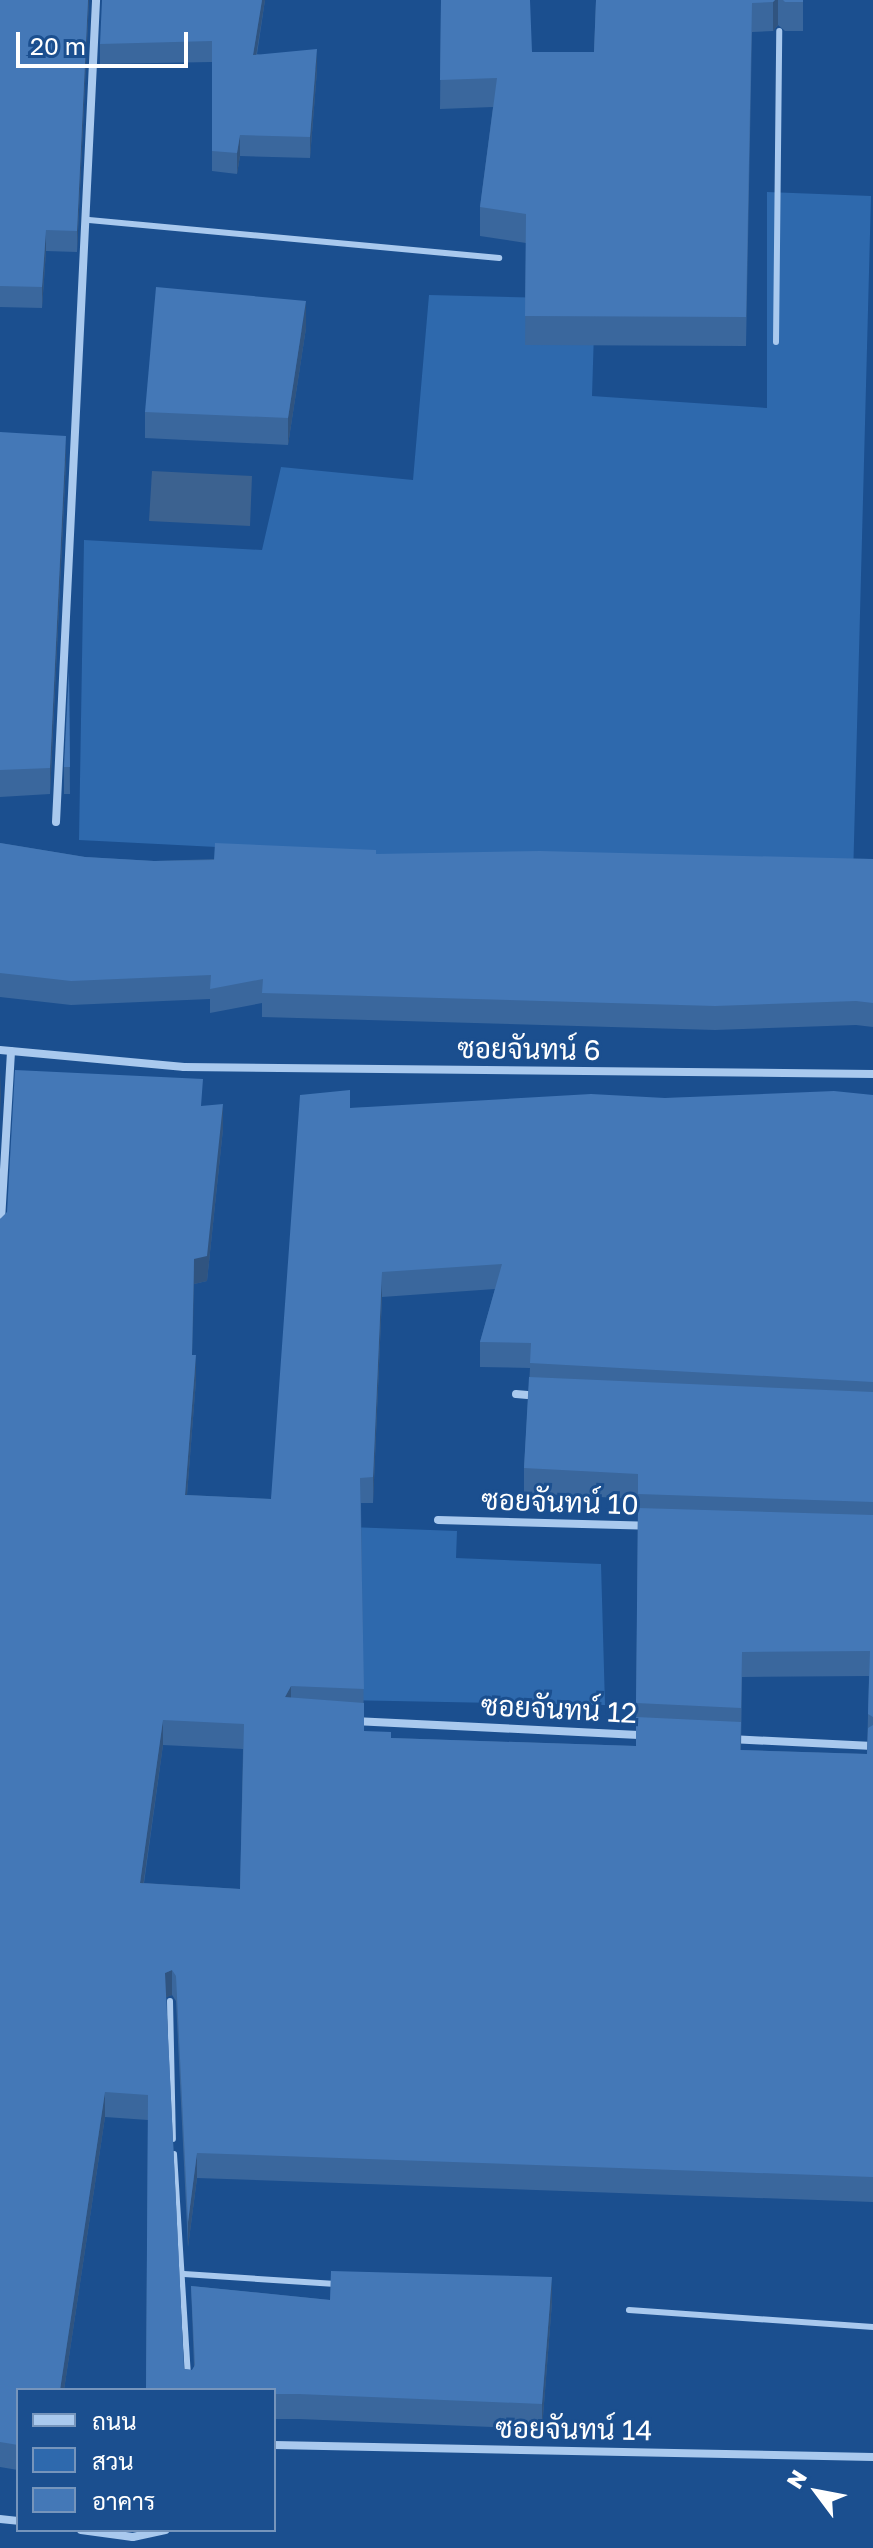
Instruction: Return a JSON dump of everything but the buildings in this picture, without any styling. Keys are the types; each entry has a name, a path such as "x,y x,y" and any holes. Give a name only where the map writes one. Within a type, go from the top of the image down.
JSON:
{"street":[{"path":"56,822 89,220 96,0"},
{"name":"ซอยจันทน์ 6","path":"0,1050 184,1067 873,1074"},
{"path":"0,1237 11,1051"},
{"path":"516,1394 547,1396"},
{"name":"ซอยจันทน์ 10","path":"438,1520 655,1526"},
{"name":"ซอยจันทน์ 12","path":"339,1721 653,1735"},
{"path":"716,1738 873,1746"},
{"name":"ซอยจันทน์ 14","path":"276,2445 873,2457"},
{"path":"96,2532 133,2537 156,2532"}],"lane":[{"path":"776,342 779,31"},
{"path":"89,220 499,258"},
{"path":"170,2001 173,2150 184,2274 189,2388"},
{"path":"184,2274 353,2285"},
{"path":"629,2310 873,2327"}],"green space":[{"path":"767,192 871,196 853,879 79,840 84,540 262,550 281,467 413,480 429,295 595,299 592,396 767,408"},
{"path":"349,1527 457,1531 456,1558 601,1564 605,1705 342,1700"}],"shaded area":[{"path":"152,471 252,476 250,526 149,521"}]}
